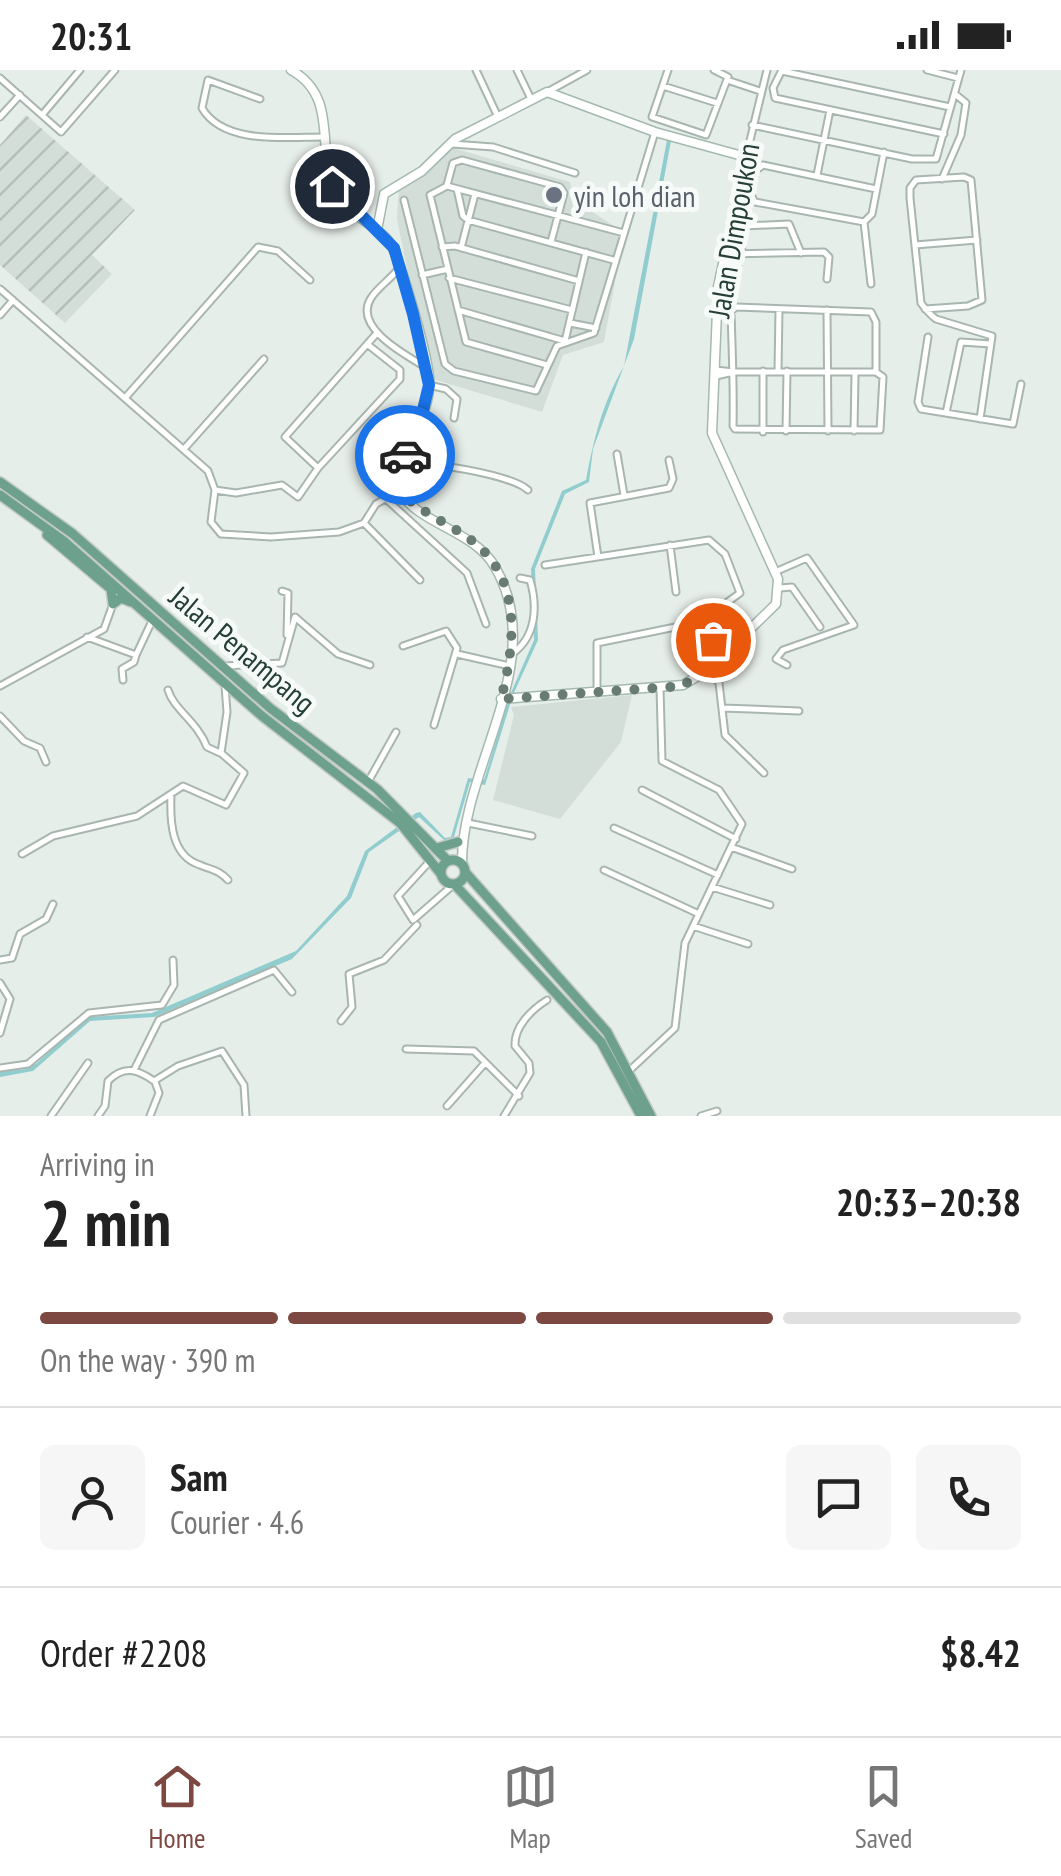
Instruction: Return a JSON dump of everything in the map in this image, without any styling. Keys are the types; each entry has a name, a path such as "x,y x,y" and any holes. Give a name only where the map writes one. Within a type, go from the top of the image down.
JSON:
{"main road":[{"name":"Jalan Penampang","path":"0,482 368,782 434,853 457,864 590,1011 630,1070 652,1116"},
{"name":"Jalan Penampang","path":"0,495 50,530 226,684 404,820"},
{"path":"45,515 52,522 50,530"},
{"path":"35,522 111,589 113,604 121,598 138,605"},
{"path":"434,853 458,842"},
{"name":"Jalan Penampang","path":"434,853 440,874"},
{"path":"457,864 440,874 569,1003 601,1042 641,1116"},
{"path":"454,885 457,864"}],"street":[{"path":"42,115 80,70"},
{"path":"0,78 61,132 114,70"},
{"path":"291,70 308,82 320,102 336,194 394,248 427,368 429,385 418,431 395,479 399,491 442,524 469,538 494,565 514,620 510,666 457,864"},
{"path":"476,70 498,117"},
{"path":"518,70 531,99"},
{"path":"377,230 384,194 422,171 450,143 587,70"},
{"path":"668,70 652,117 700,134 708,132 727,80 727,75 714,70"},
{"name":"Jalan Dimpoukon","path":"767,70 717,297 712,433 780,588"},
{"path":"944,134 775,98 773,88 782,70 950,107"},
{"path":"752,126 936,160 960,74 927,70"},
{"path":"260,99 208,80 202,108 206,115 248,136 327,137"},
{"path":"727,80 760,92"},
{"path":"662,86 718,104"},
{"path":"547,92 655,132 746,157"},
{"path":"942,179 961,135 966,109 965,100 955,94"},
{"path":"0,118 20,95"},
{"path":"817,175 830,110"},
{"path":"457,310 565,341 592,335 655,132"},
{"path":"450,143 494,146 574,173"},
{"path":"864,222 872,214 884,152"},
{"path":"447,186 453,163 462,160 560,187 564,193 552,242"},
{"path":"864,222 752,199 754,170 763,165 876,188"},
{"path":"925,309 981,302 971,180 912,182 915,245 925,309 936,319 987,331 991,344 980,419"},
{"path":"546,365 468,345 430,195 447,186 624,233"},
{"path":"456,189 462,216 468,220 613,260"},
{"path":"461,248 475,194"},
{"path":"404,200 434,328 445,364 454,371 539,390 546,365 565,341 586,252"},
{"path":"864,222 871,284"},
{"path":"741,254 744,226 789,224 801,253"},
{"path":"915,245 976,240"},
{"path":"126,398 258,246 278,251 310,280"},
{"path":"442,247 461,248 578,281"},
{"path":"726,254 829,253 828,280"},
{"path":"399,268 368,306 377,333 427,368"},
{"path":"422,275 448,269"},
{"path":"450,278 572,310"},
{"path":"386,283 402,279"},
{"path":"0,288 208,471 216,490 210,522 221,534 325,534 364,523 372,508 399,491"},
{"path":"0,315 12,300"},
{"path":"716,372 733,372 778,370 876,372 883,378 880,430 763,432 733,426 733,372 731,311 736,306 873,314 876,372"},
{"path":"778,370 779,307"},
{"path":"827,310 828,431"},
{"path":"569,322 596,328"},
{"path":"417,330 434,328"},
{"path":"318,468 285,438 377,333"},
{"path":"928,337 918,405 1013,424 1021,384"},
{"path":"946,413 960,342 991,344"},
{"path":"216,490 236,493 282,485 298,496 318,468 400,379 400,370 367,344"},
{"path":"404,354 422,352"},
{"path":"184,449 264,359"},
{"path":"763,371 763,432"},
{"path":"786,431 788,371"},
{"path":"854,431 855,373"},
{"path":"429,385 446,390 457,399 454,418"},
{"path":"617,454 624,496"},
{"path":"598,556 589,505 668,488 673,479 670,460"},
{"path":"399,464 419,462 510,480 528,490"},
{"path":"385,498 408,514 467,573 486,624"},
{"path":"364,523 420,580"},
{"path":"545,565 709,540 719,545 729,564 738,596 704,615 700,622 597,643 598,693"},
{"path":"670,545 676,592"},
{"path":"774,572 807,558 854,625 783,650 776,658 787,665"},
{"path":"512,654 528,640 534,608 530,580 520,578"},
{"path":"501,699 689,684 774,608 780,588 792,587 820,627"},
{"path":"282,591 288,593 290,606 284,658"},
{"path":"0,686 107,627 113,604"},
{"path":"123,680 122,670 134,662 153,618"},
{"path":"222,666 282,662 296,618 338,654 370,665"},
{"path":"700,622 726,651"},
{"path":"403,646 448,631 456,654 439,721 434,725"},
{"path":"86,637 136,655"},
{"path":"456,654 510,666"},
{"path":"708,670 718,683 725,736 764,773"},
{"path":"221,753 228,712 226,684"},
{"path":"630,1070 675,1028 679,967 698,914 742,824 719,790 662,762 660,688"},
{"path":"22,854 54,836 137,816 184,786 226,804 244,773 221,753 207,747 199,726 172,704 168,690"},
{"path":"723,708 799,710"},
{"path":"0,716 24,740 40,748 46,762"},
{"path":"368,782 396,732"},
{"path":"642,790 736,839"},
{"path":"171,796 171,821 179,849 190,860 212,868 228,880"},
{"path":"465,825 532,836"},
{"path":"457,864 458,842 465,825"},
{"path":"614,828 718,875"},
{"path":"731,847 792,868"},
{"path":"415,923 398,896 423,874 434,853"},
{"path":"604,870 698,914"},
{"path":"341,1020 353,1005 347,984 349,974 384,960 454,885"},
{"path":"712,887 770,906"},
{"path":"0,960 12,958 20,934 46,919 53,904"},
{"path":"693,926 748,944"},
{"path":"0,1056 1,1068 28,1064 89,1013 162,1005 174,985 173,960"},
{"path":"102,1114 111,1078 134,1070 164,1016 274,970 292,992"},
{"path":"0,982 10,999 0,1033"},
{"path":"504,1116 519,1096 530,1066 515,1046 514,1037 531,1010 552,992 550,982"},
{"path":"546,1000 569,1003"},
{"path":"406,1049 470,1050 519,1096"},
{"path":"154,1082 178,1066 222,1052 244,1084 246,1116"},
{"path":"51,1116 88,1062"},
{"path":"448,1106 486,1063"},
{"path":"134,1070 154,1082 158,1094 150,1116"},
{"path":"701,1116 717,1111"}],"shaded area":[{"path":"26,115 135,210 92,255 112,274 65,323 0,265 0,145"},
{"path":"446,146 570,182 575,200 624,233 604,342 563,355 542,412 429,378 397,219 399,183 422,171"},
{"path":"632,695 621,742 560,819 493,800 514,715 511,707"}],"water":[{"path":"667,140 671,141 634,339 624,366"},
{"path":"624,366 593,449 589,482 565,494 535,569 538,640 513,695 485,785 470,782 453,840 444,840 419,817 369,852 351,898 292,959 154,1017 90,1021 33,1071 0,1077 0,1072 26,1069 37,1063 88,1017 152,1013 296,951 347,896 365,851 416,813 420,812 445,838 451,837 468,778 484,780 510,695 534,640 531,569 562,491 586,480 592,450 600,422"}],"way so far":[{"path":"405,455 395,479 399,491 421,510 476,543 500,576 515,629 501,699 683,686 708,670 723,653 713,640"}],"place":[{"name":"yin loh dian","path":"554,195"}],"route":[{"path":"332,186 341,200 394,248 413,314 429,385 418,431 405,455"}]}
